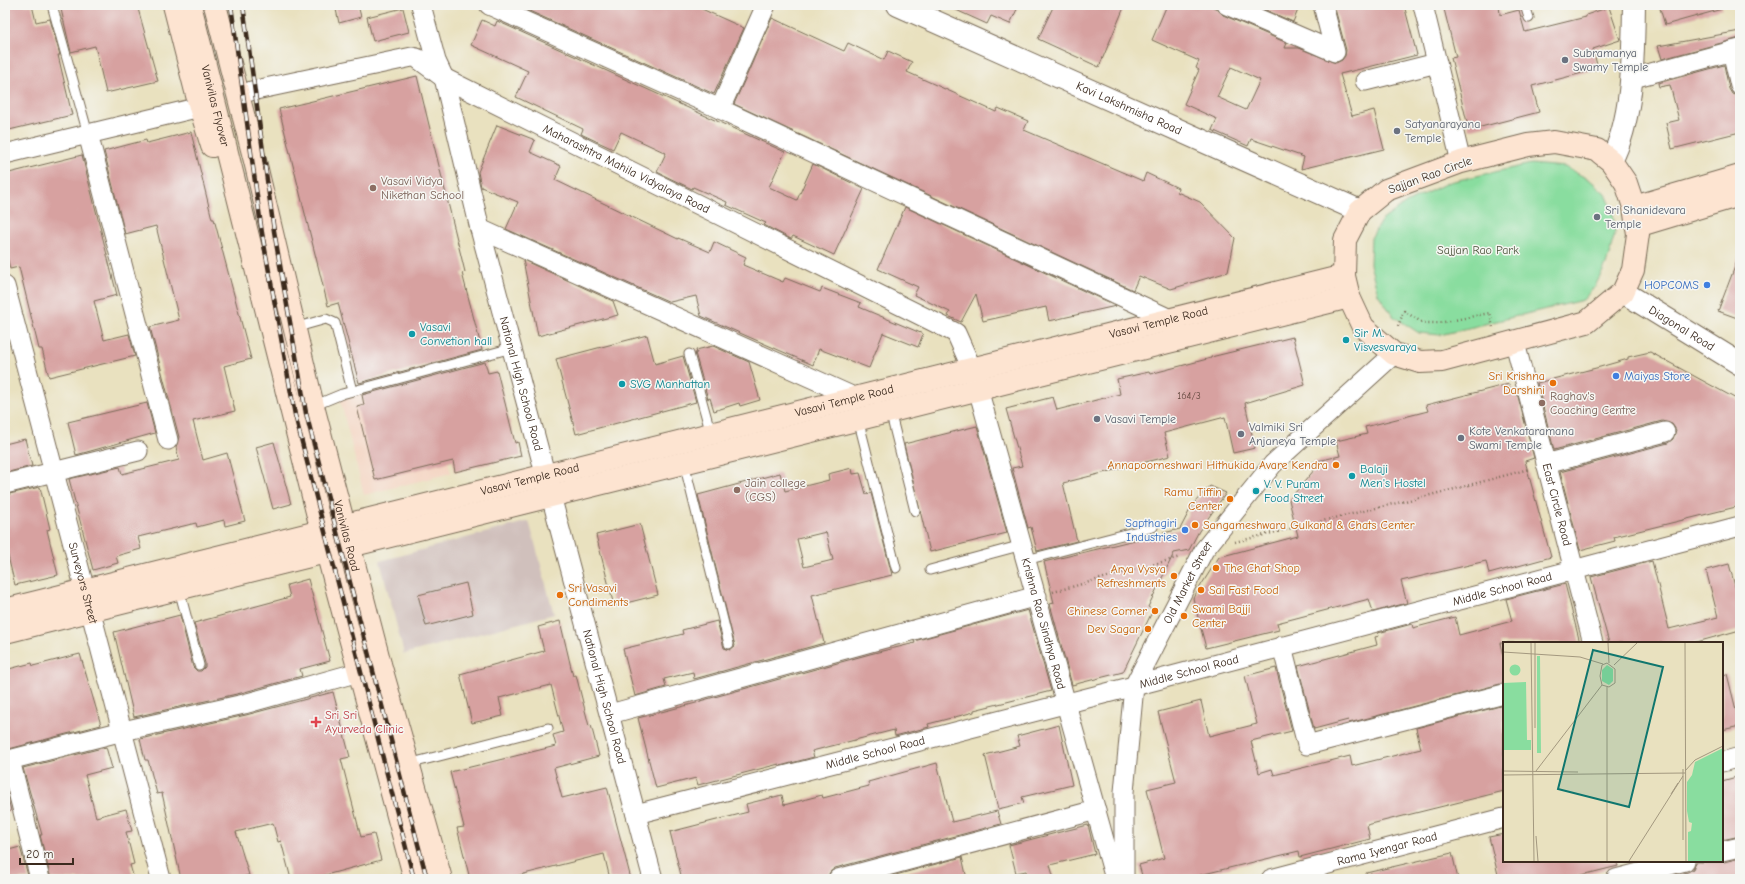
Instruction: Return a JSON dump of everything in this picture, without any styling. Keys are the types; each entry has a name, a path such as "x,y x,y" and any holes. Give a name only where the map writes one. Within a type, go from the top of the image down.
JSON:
{"main road":[{"path":"174,5 200,107 220,170 241,206"},
{"name":"Vanivilas Flyover","path":"190,5 241,206"},
{"name":"Vanivilas Flyover","path":"215,5 261,190"},
{"path":"230,5 265,151 261,190"},
{"name":"Sajjan Rao Circle","path":"1554,142 1597,150 1611,161 1626,183 1636,217 1638,234 1633,270 1623,292 1587,322 1515,343 1442,361 1420,362 1394,354 1363,327 1349,297 1344,276 1345,240 1360,211 1386,190 1461,162 1528,145 1554,142"},
{"path":"1636,217 1740,176"},
{"name":"Vanivilas Road","path":"261,190 313,406 408,764 441,879"},
{"path":"1636,217 1740,195"},
{"name":"Vanivilas Road","path":"241,206 327,552 415,879"},
{"name":"Vasavi Temple Road","path":"5,632 350,546 549,486 711,434 1344,276"},
{"name":"Vasavi Temple Road","path":"5,610 345,525 549,486 684,463 1349,297"},
{"path":"734,428 740,449"}],"street":[{"name":"National High School Road","path":"421,5 436,61 444,78 480,228 653,879"},
{"path":"489,5 720,109 1170,319 1175,340"},
{"path":"720,109 766,5"},
{"name":"Kavi Lakshmisha Road","path":"898,5 1360,211"},
{"path":"1227,5 1335,52 1323,5"},
{"path":"1423,5 1461,162"},
{"path":"1611,161 1619,146 1633,78 1634,5"},
{"path":"1633,78 1736,50 1740,86"},
{"name":"Maharashtra Mahila Vidyalaya Road","path":"251,91 412,57 417,58 444,78 952,330 958,336 972,369"},
{"path":"1365,81 1437,63"},
{"path":"5,154 200,107"},
{"path":"88,134 168,440"},
{"path":"480,228 856,398"},
{"name":"Surveyors Street","path":"5,286 161,879"},
{"name":"Diagonal Road","path":"1623,292 1740,364"},
{"name":"East Circle Road","path":"1515,343 1593,642"},
{"name":"Old Market Street","path":"1124,879 1124,792 1134,686 1204,550 1273,464 1394,354"},
{"name":"Krishna Rao Sindhya Road","path":"972,369 1115,879"},
{"path":"1546,464 1665,432"},
{"path":"5,484 138,451"},
{"name":"Middle School Road","path":"636,814 1066,704 1740,526"},
{"path":"610,714 1036,596"},
{"path":"1282,646 1307,745 1503,694"},
{"path":"40,879 8,761 123,731 244,704 359,672"},
{"path":"1723,762 1740,757"},
{"path":"838,879 1096,810"},
{"name":"Rama Iyengar Road","path":"1270,879 1503,818"},
{"path":"1723,851 1740,846"},
{"path":"1616,879 1681,862"}],"lane":[{"path":"52,5 88,134"},
{"path":"1526,5 1529,18"},
{"path":"294,328 326,319 335,323 352,391"},
{"path":"313,406 352,391 512,348"},
{"path":"689,354 711,434"},
{"path":"890,411 915,511"},
{"path":"858,419 896,568"},
{"path":"684,463 729,644"},
{"path":"930,570 1153,528"},
{"path":"179,589 199,665"},
{"path":"408,764 548,728"}],"path":[{"path":"1398,326 1404,311 1423,322 1439,323 1490,313 1493,329"},
{"path":"1036,596 1204,550 1451,490 1546,464"}],"shaded area":[{"path":"425,369 451,473 364,495 338,391"},
{"path":"529,521 554,614 404,654 380,561"}],"green space":[{"name":"Sajjan Rao Park","path":"1531,164 1565,167 1590,180 1606,194 1613,211 1615,233 1606,265 1595,286 1583,300 1440,335 1419,333 1393,316 1378,294 1370,264 1371,238 1381,221 1406,203 1449,182"}],"building":[{"path":"5,5 32,5 36,22 50,19 60,55 58,55 72,115 5,131"},
{"path":"60,5 137,5 158,81 106,93 95,46 71,52"},
{"path":"335,5 358,5 361,17 339,23"},
{"path":"516,5 693,5 744,28 714,94"},
{"path":"945,5 1019,5 1010,24 991,16 987,24"},
{"path":"1054,5 1125,5 1099,67 1038,39"},
{"path":"1167,5 1209,5 1217,9 1223,15 1287,43 1285,48 1299,48 1336,63 1342,60 1345,56 1346,50 1334,5 1404,5 1417,55 1340,74 1352,116 1374,110 1384,149 1301,169 1304,157 1251,139 1248,146 1212,130 1217,119 1184,104 1199,70 1196,68 1199,61 1152,40","holes":["1231,67 1260,80 1246,110 1217,97"]},
{"path":"1260,5 1300,5 1293,22 1259,7"},
{"path":"1443,5 1499,5 1500,15 1519,10 1525,32 1586,17 1586,15 1609,7 1620,40 1593,49 1598,69 1532,86 1539,112 1469,130 1451,58 1456,57"},
{"path":"1659,5 1721,5 1722,9 1665,25"},
{"path":"403,8 409,32 373,41 367,17"},
{"path":"772,18 844,51 848,43 884,60 888,51 912,62 907,72 996,112 998,108 1028,121 1024,130 1143,181 1146,173 1178,188 1177,192 1200,202 1235,238 1228,272 1171,289 1139,276 1133,290 734,104"},
{"path":"482,20 495,26 497,21 785,152 769,187 797,200 813,164 864,189 834,255 793,236 791,239 764,225 766,223 726,205 727,202 693,187 692,189 657,172 666,153 621,132 613,149 581,134 583,129 516,97 528,71 471,45"},
{"path":"1740,31 1740,38 1662,59 1658,46"},
{"path":"1724,65 1729,89 1732,94 1740,97 1740,132 1672,149 1666,123 1679,120 1670,85 1659,87 1658,83"},
{"name":"Vasavi Vidya Nikethan School","path":"417,76 465,272 462,273 482,350 359,383 338,303 328,306 279,109"},
{"path":"497,125 535,140 530,152 561,166 555,180 678,239 710,252 714,242 746,257 743,265 783,282 785,278 820,292 822,288 861,303 859,307 923,334 918,347 883,333 869,368 819,349 813,365 701,316 696,296 670,302 506,229 518,202 481,187 478,172"},
{"path":"191,132 212,219 214,219 251,359 224,366 235,411 193,421 203,460 227,453 245,521 225,526 224,520 197,527 196,523 138,537 141,549 116,556 118,563 93,570 69,479 120,467 122,474 179,460 176,447 179,437 150,327 179,320 156,226 125,234 104,151 146,140 147,143"},
{"path":"82,155 117,295 94,301 104,340 129,334 135,356 49,377 42,349 39,349 19,267 10,269 5,248 5,174"},
{"path":"905,207 1116,306 1049,321 1046,307 983,321 976,294 961,322 948,316 950,312 914,295 918,287 878,269"},
{"path":"1740,256 1740,319 1718,311"},
{"path":"523,260 613,301 618,315 538,336"},
{"name":"SVG Manhattan","path":"647,335 655,364 683,356 696,402 576,434 556,359"},
{"path":"1293,337 1305,385 1245,403 1255,448 1233,453 1225,417 1164,433 1170,456 1063,483 1077,541 1037,551 1031,527 1028,528 1012,468 1022,466 1006,409 1053,397 1057,410 1120,394 1117,379 1149,372 1150,374"},
{"path":"713,346 749,362 760,400 740,406 739,403 714,411 710,398 708,399 695,353 697,353 696,350"},
{"path":"1650,352 1740,401 1740,506 1614,537 1615,541 1580,550 1560,472 1668,443 1673,439 1676,430 1672,424 1662,421 1554,450 1537,383 1600,367 1628,359 1628,357"},
{"path":"485,362 488,373 497,371 515,443 518,442 521,456 455,472 453,461 375,480 357,407 364,405 362,395"},
{"path":"1509,384 1510,390 1516,389 1534,458 1525,461 1551,557 1489,574 1486,561 1401,581 1407,603 1373,612 1369,599 1277,623 1279,630 1206,648 1193,598 1219,557 1298,536 1289,500 1315,469 1313,462 1340,456 1336,441 1367,434 1365,427 1428,411 1426,405"},
{"path":"147,403 155,433 76,455 68,422"},
{"path":"977,426 1007,533 930,552 904,444"},
{"path":"25,439 32,466 5,473 5,444"},
{"path":"274,442 291,504 273,509 256,447"},
{"path":"852,468 853,474 860,473 866,494 871,493 892,575 812,595 824,643 694,679 693,672 664,679 666,687 635,696 623,649 683,634 682,630 717,621 724,648 730,650 735,646 698,495 780,473 785,491 829,480 828,474","holes":["826,532 833,560 804,567 797,539"]},
{"path":"1210,486 1226,493 1199,531 1189,550 1174,553 1148,607 1153,610 1123,672 1072,685 1050,604 1054,603 1044,562 1180,529 1193,504"},
{"path":"40,487 50,529 47,530 58,575 15,585 5,544 5,495"},
{"path":"640,524 658,595 614,606 596,535"},
{"path":"1652,561 1669,629 1718,617 1706,570 1729,564 1740,605 1740,630 1697,642 1609,642 1591,577"},
{"path":"308,579 330,661 300,669 302,676 241,693 134,717 114,632 180,615 193,667 197,671 201,671 205,667 205,663 194,623 290,597 287,585"},
{"path":"466,583 473,614 426,626 418,595"},
{"path":"1565,584 1580,642 1503,642 1500,643 1503,656 1503,683 1349,723 1348,720 1314,729 1298,666 1377,645 1375,637 1379,636 1378,633 1412,624 1413,628 1455,617 1459,635 1512,621 1506,599"},
{"path":"1028,610 1051,691 974,710 974,712 928,724 929,727 895,736 894,730 812,751 814,757 780,766 779,764 698,785 696,778 656,788 638,718 915,643 914,641"},
{"path":"560,621 573,676 576,675 589,726 591,725 599,756 554,768 562,798 607,787 631,879 610,879 604,854 504,879 470,879 457,828 464,827 450,772 556,746 553,735 563,732 551,685 499,698 503,716 472,723 460,674 544,651 538,627"},
{"path":"80,654 101,725 5,750 5,670 32,663 33,666"},
{"path":"1276,668 1292,731 1251,741 1259,773 1272,769 1274,775 1350,756 1352,766 1421,749 1416,728 1503,705 1503,791 1367,825 1370,839 1300,857 1299,851 1200,875 1201,879 1143,879 1139,865 1164,858 1147,789 1176,782 1158,712 1201,701 1209,736 1257,724 1245,676"},
{"path":"1727,674 1740,726 1723,730 1723,675"},
{"path":"333,692 350,757 341,759 361,837 374,834 381,860 322,876 323,879 291,879 281,841 278,842 273,823 236,832 249,875 236,879 181,879 162,793 157,794 148,760 145,760 140,739 246,715"},
{"path":"1059,725 1072,785 1022,797 1024,803 998,809 985,755 1020,746 1017,736"},
{"path":"106,747 112,768 85,775 96,817 126,809 132,831 126,832 134,864 130,865 134,879 51,879 40,835 42,835 23,768"},
{"path":"937,763 952,822 997,811 1001,824 835,868 830,872 827,879 682,879 670,832 748,812 746,804 782,795 784,805 822,795 823,798 869,786 868,782"},
{"path":"1740,776 1740,836 1723,840 1723,781"},
{"path":"5,785 11,811 5,812"},
{"path":"1088,825 1095,854 1050,865 1054,879 1028,879 1026,871 1016,873 1009,845"},
{"path":"1503,834 1503,862 1617,862 1618,866 1566,879 1499,879 1489,837"},
{"path":"20,847 29,879 5,879 5,851"},
{"path":"1452,853 1458,879 1367,879 1366,873"},
{"path":"962,857 967,879 881,879"},
{"path":"1740,858 1740,879 1660,879 1688,872 1693,869 1696,862 1724,862"}],"railway":[{"path":"231,5 262,233 295,415 414,879"},
{"path":"243,5 274,231 306,413 427,879"}],"place":[{"name":"Subramanya Swamy Temple","path":"1565,60"},
{"name":"Satyanarayana Temple","path":"1397,131"},
{"name":"Vasavi Vidya Nikethan School","path":"373,188"},
{"name":"Sri Shanidevara Temple","path":"1597,217"},
{"name":"HOPCOMS","path":"1707,285"},
{"name":"Vasavi Convetion hall","path":"412,334"},
{"name":"Sir M. Visvesvaraya","path":"1346,340"},
{"name":"Maiyas Store","path":"1616,376"},
{"name":"Sri Krishna Darshini","path":"1553,383"},
{"name":"SVG Manhattan","path":"622,384"},
{"name":"Raghav's Coaching Centre","path":"1542,403"},
{"name":"Vasavi Temple","path":"1097,419"},
{"name":"Valmiki Sri Anjaneya Temple","path":"1241,434"},
{"name":"Kote Venkataramana Swami Temple","path":"1461,438"},
{"name":"Annapoorneshwari Hithukida Avare Kendra","path":"1336,465"},
{"name":"Balaji Men's Hostel","path":"1352,476"},
{"name":"Jain college (CGS)","path":"737,490"},
{"name":"V. V. Puram Food Street","path":"1256,491"},
{"name":"Ramu Tiffin Center","path":"1230,499"},
{"name":"Sangameshwara Gulkand & Chats Center","path":"1195,525"},
{"name":"Sapthagiri Industries","path":"1185,530"},
{"name":"The Chat Shop","path":"1216,568"},
{"name":"Arya Vysya Refreshments","path":"1174,576"},
{"name":"Sai Fast Food","path":"1201,590"},
{"name":"Sri Vasavi Condiments","path":"560,595"},
{"name":"Chinese Corner","path":"1155,611"},
{"name":"Swami Bajji Center","path":"1184,616"},
{"name":"Dev Sagar","path":"1148,629"},
{"name":"Sri Sri Ayurveda Clinic","path":"316,722"}]}
